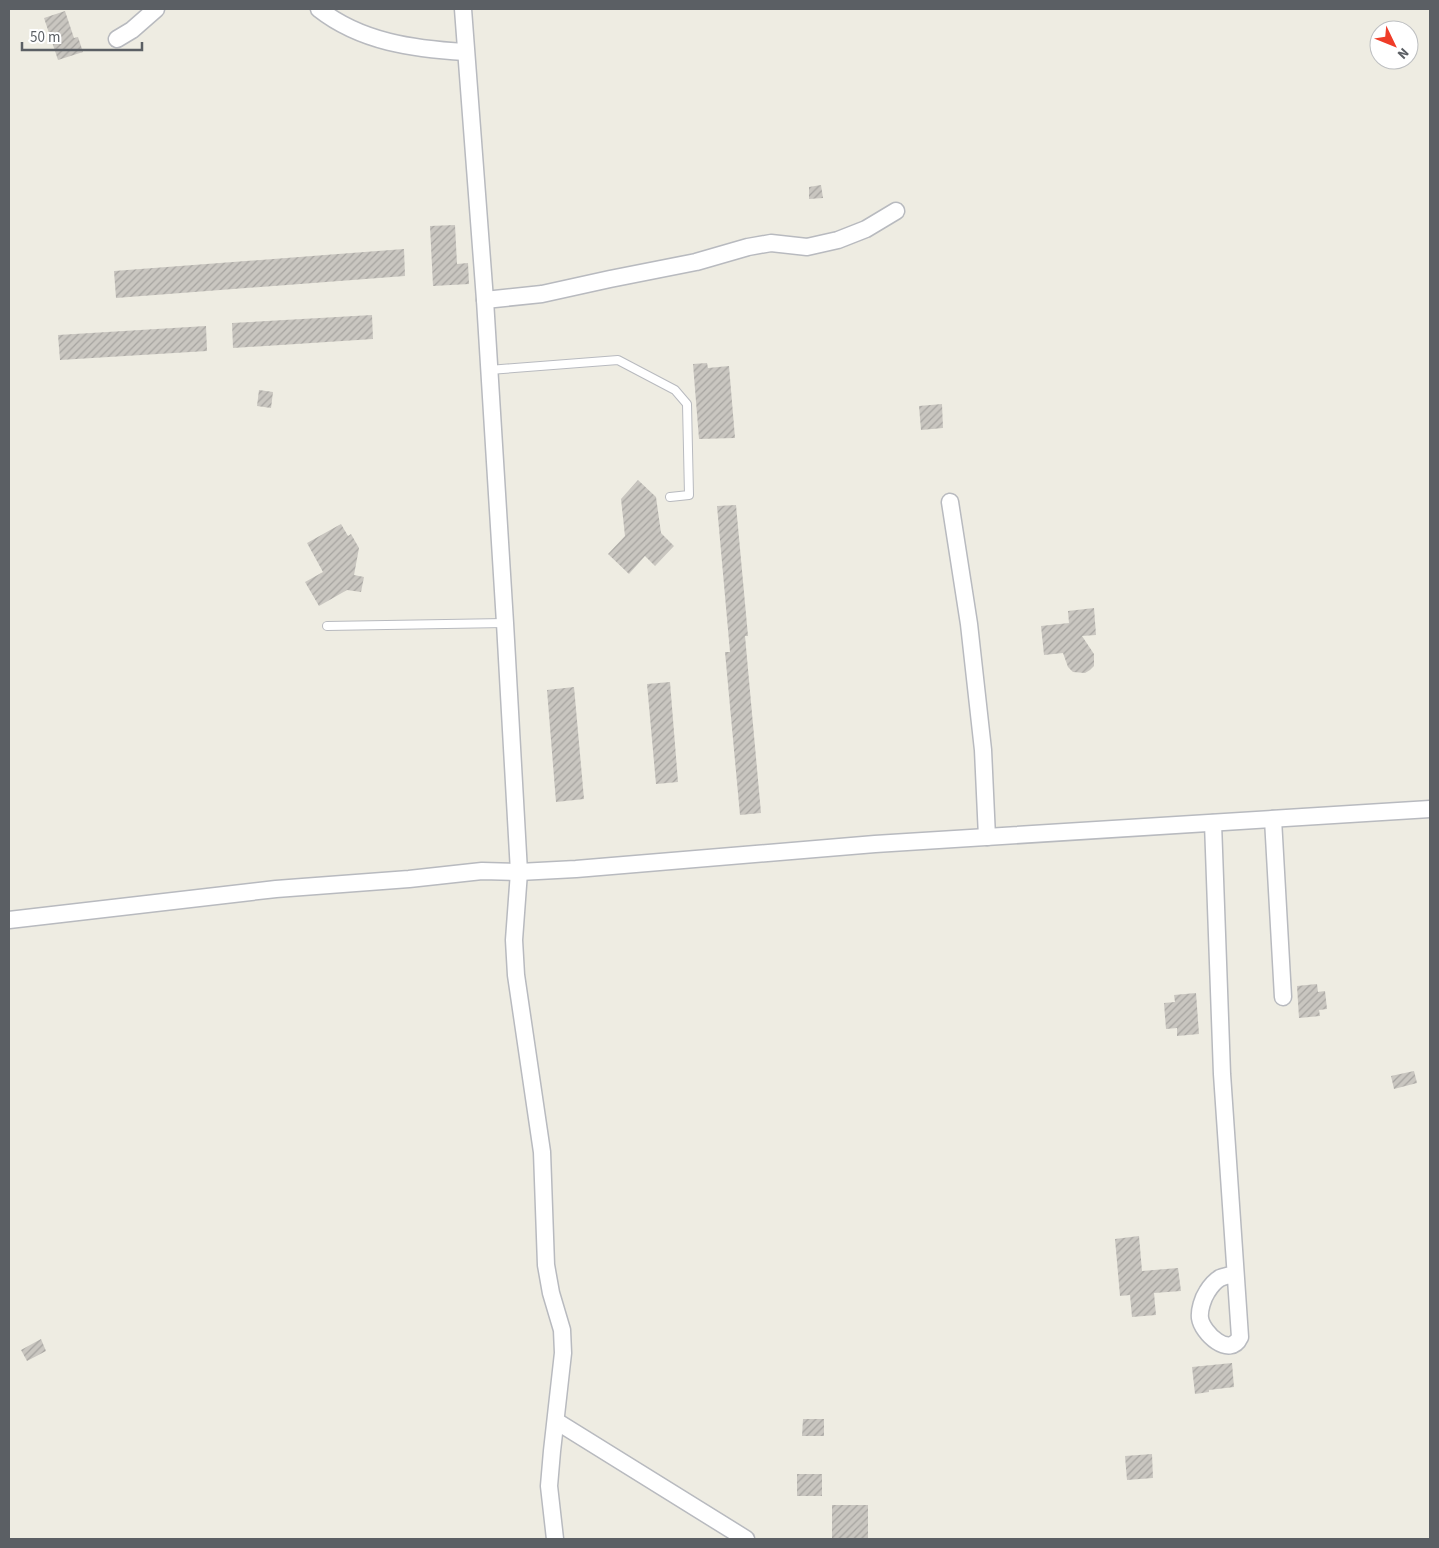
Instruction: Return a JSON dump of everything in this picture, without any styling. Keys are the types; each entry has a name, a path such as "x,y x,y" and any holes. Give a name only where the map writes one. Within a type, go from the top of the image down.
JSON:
{"street":[{"path":"117,38 132,30 156,9"},
{"path":"319,9 346,27 368,36 431,50 465,52"},
{"path":"463,9 485,300 506,623 519,872 514,940 516,975 542,1152 546,1265 551,1293 562,1330 563,1345 549,1486 554,1539"},
{"path":"485,300 542,294 696,262 748,247 771,243 807,247 838,240 866,229 896,211"},
{"path":"950,502 969,624 981,730 987,837"},
{"path":"9,920 276,889 410,879 482,871 519,872 640,864 875,844 1430,809"},
{"path":"1274,819 1283,997"},
{"path":"1212,823 1222,1074 1235,1274"},
{"path":"556,1421 746,1539"}],"lane":[{"path":"489,370 618,360 676,390 686,404 689,436 689,495 670,497"},
{"path":"327,626 506,623"}],"building":[{"path":"65,11 74,38 78,37 83,52 58,60 44,18"},
{"path":"821,185 823,198 809,199 809,187"},
{"path":"455,225 457,264 468,263 469,284 433,286 430,226"},
{"path":"404,249 405,276 116,298 114,271"},
{"path":"372,315 373,339 233,348 232,323"},
{"path":"206,326 207,351 60,360 58,335"},
{"path":"707,363 708,368 729,366 735,438 699,439 693,364"},
{"path":"259,390 273,392 271,408 257,406"},
{"path":"942,404 943,428 921,430 919,406"},
{"path":"638,480 656,497 661,533 674,546 655,566 645,556 629,574 608,554 625,536 621,499"},
{"path":"736,505 748,636 745,636 761,813 740,815 725,652 730,652 717,506"},
{"path":"341,524 348,536 351,534 359,548 354,575 364,577 361,592 347,590 319,606 305,582 323,572 307,543"},
{"path":"1094,608 1096,635 1082,636 1094,654 1094,666 1090,670 1085,673 1073,672 1068,667 1063,653 1044,655 1041,626 1069,623 1068,611"},
{"path":"670,682 678,782 656,784 647,684"},
{"path":"574,687 584,799 556,802 547,690"},
{"path":"1317,984 1318,992 1325,991 1327,1009 1319,1010 1320,1016 1299,1018 1297,986"},
{"path":"1196,993 1199,1034 1177,1036 1177,1028 1166,1029 1164,1003 1175,1002 1174,995"},
{"path":"1414,1071 1417,1083 1394,1089 1391,1076"},
{"path":"1139,1236 1142,1271 1178,1268 1181,1291 1154,1293 1156,1315 1132,1317 1130,1295 1120,1296 1115,1239"},
{"path":"41,1339 46,1351 27,1361 21,1350"},
{"path":"1232,1363 1234,1387 1195,1394 1192,1367"},
{"path":"803,1419 824,1419 824,1436 802,1436"},
{"path":"1152,1454 1153,1478 1127,1480 1125,1456"},
{"path":"797,1474 822,1474 822,1496 797,1496"},
{"path":"832,1505 868,1505 868,1539 832,1539"}]}
